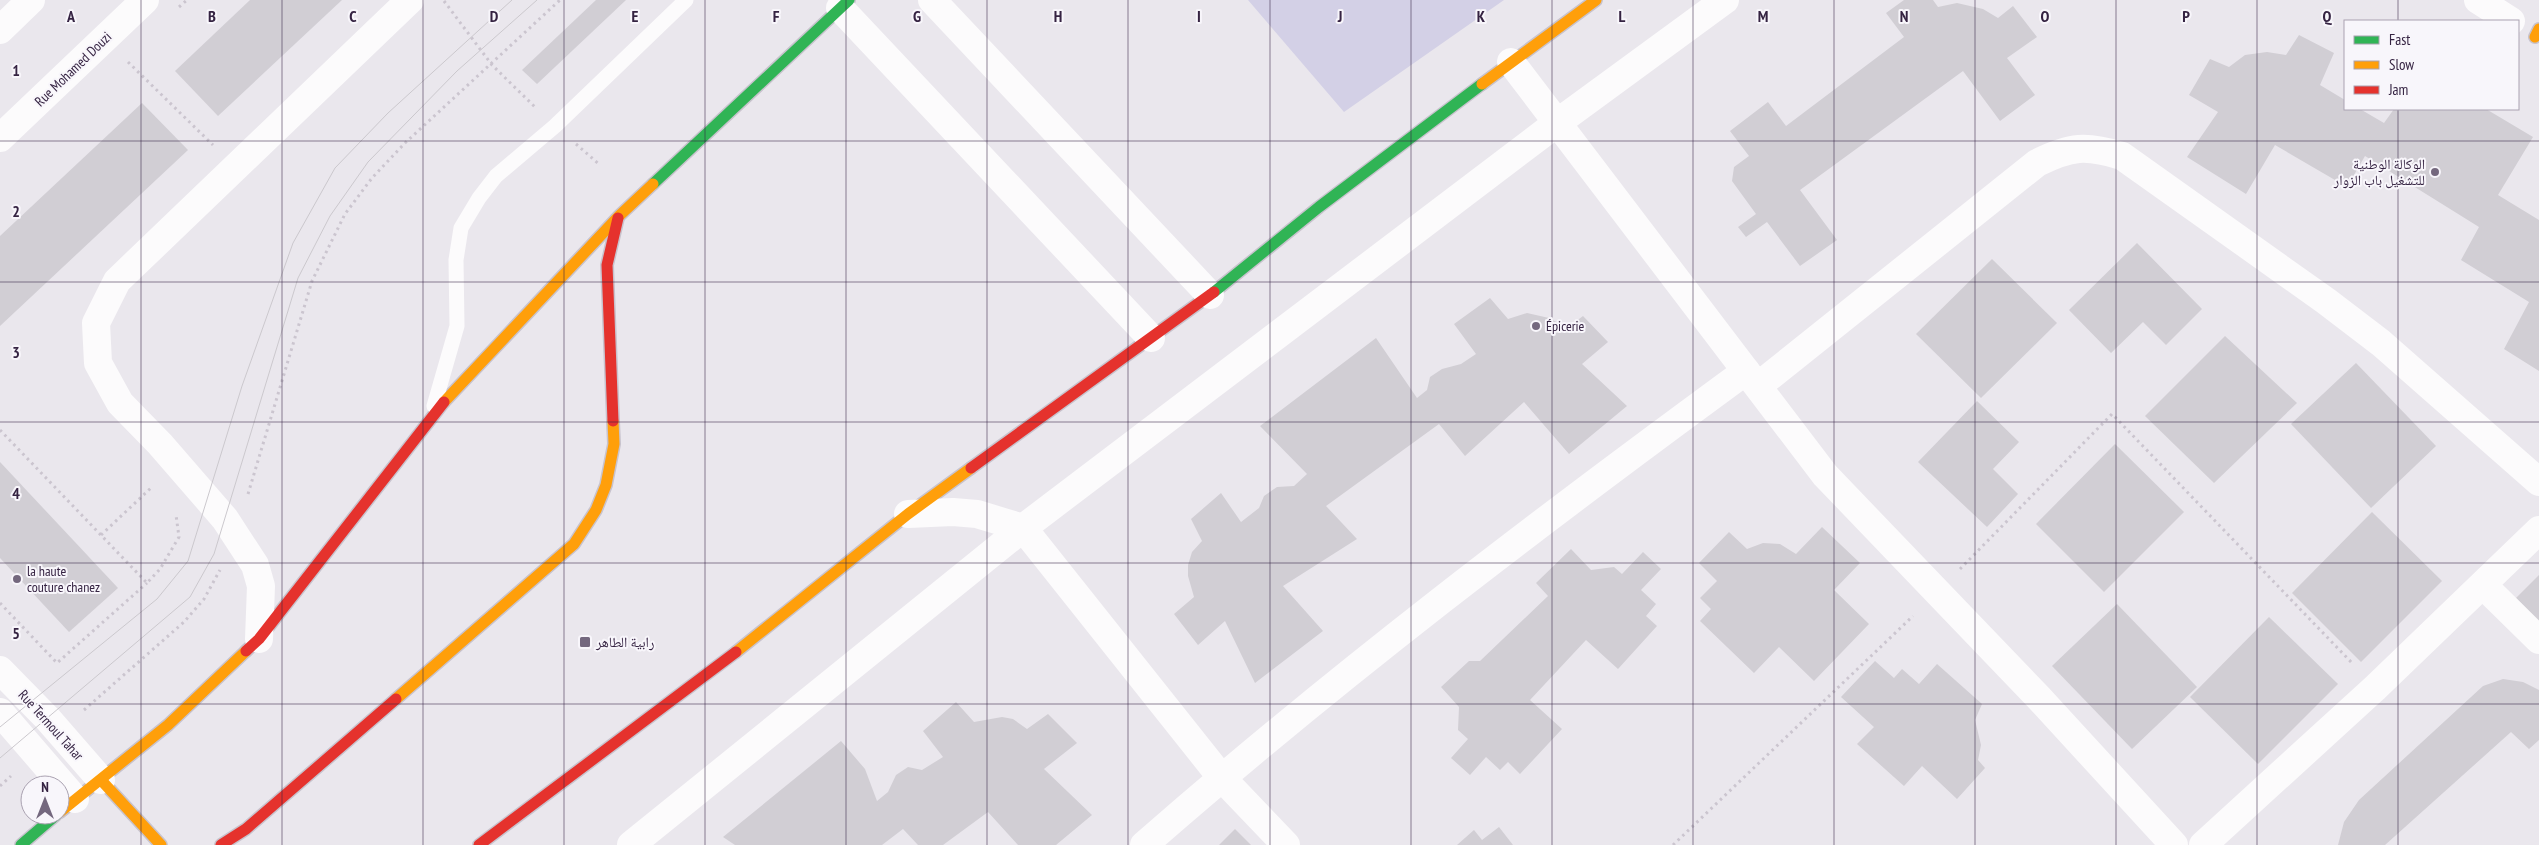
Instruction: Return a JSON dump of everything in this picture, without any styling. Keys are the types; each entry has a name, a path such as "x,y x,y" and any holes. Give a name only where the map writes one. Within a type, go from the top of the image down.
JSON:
{"main road":[{"path":"479,845 737,650 908,514 1210,295 1320,207 1510,62 1596,0"},
{"path":"70,804 168,726 259,639 431,415 618,216 845,4"},
{"path":"221,845 253,822 544,570 574,544 588,527 608,488 612,466 614,444 608,264 618,216"},
{"path":"101,780 161,845"},
{"path":"21,845 45,825"}],"street":[{"path":"0,30 31,0"},
{"name":"Rue Mohamed Douzi","path":"0,138 145,0"},
{"path":"259,639 261,586 255,565 225,519 160,444 120,403 98,363 96,323 117,281 410,0"},
{"path":"932,0 1210,295"},
{"path":"631,845 1023,528 1557,123 1725,0"},
{"path":"2478,0 2509,20"},
{"path":"845,4 1150,338"},
{"path":"1510,62 1825,475 2039,698 2174,845"},
{"path":"1144,845 1221,777 1393,637 1545,520 1752,379 2037,163 2062,151 2096,148 2122,156 2382,343 2539,482"},
{"path":"908,514 953,512 976,514 1023,528 1221,777 1286,845"},
{"path":"2203,845 2375,688 2539,530"},
{"path":"2483,585 2539,640"},
{"name":"Rue Termoul Tahar","path":"0,670 101,780"},
{"path":"0,712 35,755 46,775"}],"lane":[{"path":"431,415 457,326 456,260 461,228 479,198 496,176 555,126 686,0"}],"path":[{"path":"443,0 492,65"},
{"path":"59,733 184,622 204,599 228,555 235,535 312,281 346,214 372,178 405,143 492,65 560,0"},
{"path":"124,58 215,147"},
{"path":"1673,845 1937,593 2112,414 2375,688"},
{"path":"0,430 147,583"},
{"path":"101,535 158,482"},
{"path":"0,603 57,663 147,583 160,569 178,538 176,510"},
{"path":"0,786 35,755"}],"shaded area":[{"path":"1248,0 1504,0 1344,112"}],"building":[{"path":"250,0 342,0 218,116 175,71"},
{"path":"596,0 626,0 537,84 522,70"},
{"path":"1904,0 1933,0 1938,7 1957,3 1983,9 1998,18 2013,6 2037,37 2007,58 2035,95 2000,121 1963,71 1800,190 1837,240 1800,266 1767,222 1746,237 1738,227 1756,214 1732,181 1734,167 1749,156 1730,131 1768,102 1786,126 1904,37 1886,13"},
{"path":"2299,35 2334,53 2320,85 2344,99 2344,110 2362,110 2384,123 2393,110 2488,110 2533,137 2498,195 2539,220 2539,371 2504,349 2529,302 2461,260 2479,227 2365,156 2347,187 2275,145 2246,194 2187,157 2218,112 2189,95 2210,59 2229,67 2245,55 2267,52 2286,55"},
{"path":"142,103 188,150 0,326 0,236"},
{"path":"2137,243 2202,309 2166,345 2143,322 2111,353 2069,310"},
{"path":"1992,259 2057,323 1981,398 1916,334"},
{"path":"1490,298 1508,319 1527,313 1549,318 1567,328 1583,316 1608,342 1582,364 1627,406 1569,454 1524,402 1465,456 1439,424 1326,506 1357,539 1283,586 1323,631 1255,683 1225,621 1198,645 1174,614 1194,597 1188,576 1188,565 1192,552 1202,541 1191,519 1221,493 1241,522 1259,508 1264,496 1277,487 1294,486 1307,474 1260,426 1376,338 1417,398 1427,390 1430,377 1442,369 1461,364 1476,354 1454,324"},
{"path":"2225,336 2297,403 2214,483 2145,416"},
{"path":"2356,363 2436,446 2371,508 2291,424"},
{"path":"1977,401 2019,442 1993,469 2018,494 1987,527 1918,462"},
{"path":"2115,444 2184,512 2104,592 2036,524"},
{"path":"0,462 118,588 69,632 0,558"},
{"path":"2372,512 2442,581 2361,662 2292,593"},
{"path":"1822,527 1860,563 1834,590 1869,624 1814,681 1779,647 1754,673 1700,621 1711,609 1700,598 1717,581 1699,563 1729,532 1747,549 1763,543 1780,544 1796,554"},
{"path":"1571,549 1591,570 1614,567 1622,574 1643,552 1661,569 1641,590 1656,604 1646,616 1657,626 1618,669 1586,640 1530,700 1562,729 1520,774 1508,762 1500,770 1486,757 1470,775 1451,758 1468,739 1458,730 1459,707 1441,687 1469,661 1480,661 1548,596 1536,583"},
{"path":"2539,575 2539,622 2516,598"},
{"path":"2117,604 2197,687 2132,749 2052,666"},
{"path":"2269,617 2338,684 2258,764 2190,697"},
{"path":"1875,661 1894,678 1902,669 1919,684 1937,664 1982,704 1975,720 1981,745 1978,760 1985,768 1957,799 1922,766 1904,786 1857,744 1874,727 1841,697"},
{"path":"2503,679 2523,682 2539,690 2539,740 2529,749 2511,732 2385,845 2338,845 2344,822 2359,800 2483,686"},
{"path":"956,702 974,722 1002,717 1013,719 1027,729 1048,714 1077,743 1044,769 1092,815 1056,845 1018,845 988,812 943,845 918,845 903,829 882,845 735,845 723,837 841,741 865,769 877,801 888,792 896,775 908,767 922,770 943,757 923,731"},
{"path":"1499,827 1513,845 1457,845 1474,830 1482,840"},
{"path":"1235,829 1251,845 1219,845"}],"tram line":[{"path":"0,727 157,599 188,561 242,386 293,243 335,168 388,113 512,0"},
{"path":"0,758 190,597 214,554 298,278 330,216 368,162 457,71 537,0"}],"traffic: fast":[{"path":"653,184 849,0"},
{"path":"1214,292 1319,207 1482,84"},
{"path":"21,845 44,825"}],"traffic: slow":[{"path":"1482,84 1596,0"},
{"path":"2535,37 2539,29"},
{"path":"444,402 619,216 653,184"},
{"path":"396,699 574,544 596,510 606,485 614,444 613,421"},
{"path":"736,652 908,514 971,468"},
{"path":"70,804 168,725 246,651"},
{"path":"101,780 161,845"}],"traffic: jam":[{"path":"613,421 607,265 618,218"},
{"path":"971,468 1214,292"},
{"path":"246,651 259,639 444,402"},
{"path":"479,845 736,652"},
{"path":"221,845 246,829 396,699"}],"place":[{"name":"الوكالة الوطنية للتشغيل باب الزوار","path":"2435,172"},
{"name":"Épicerie","path":"1536,326"},
{"name":"la haute couture chanez","path":"17,579"},
{"name":"رابية الطاهر","path":"585,642"}]}
